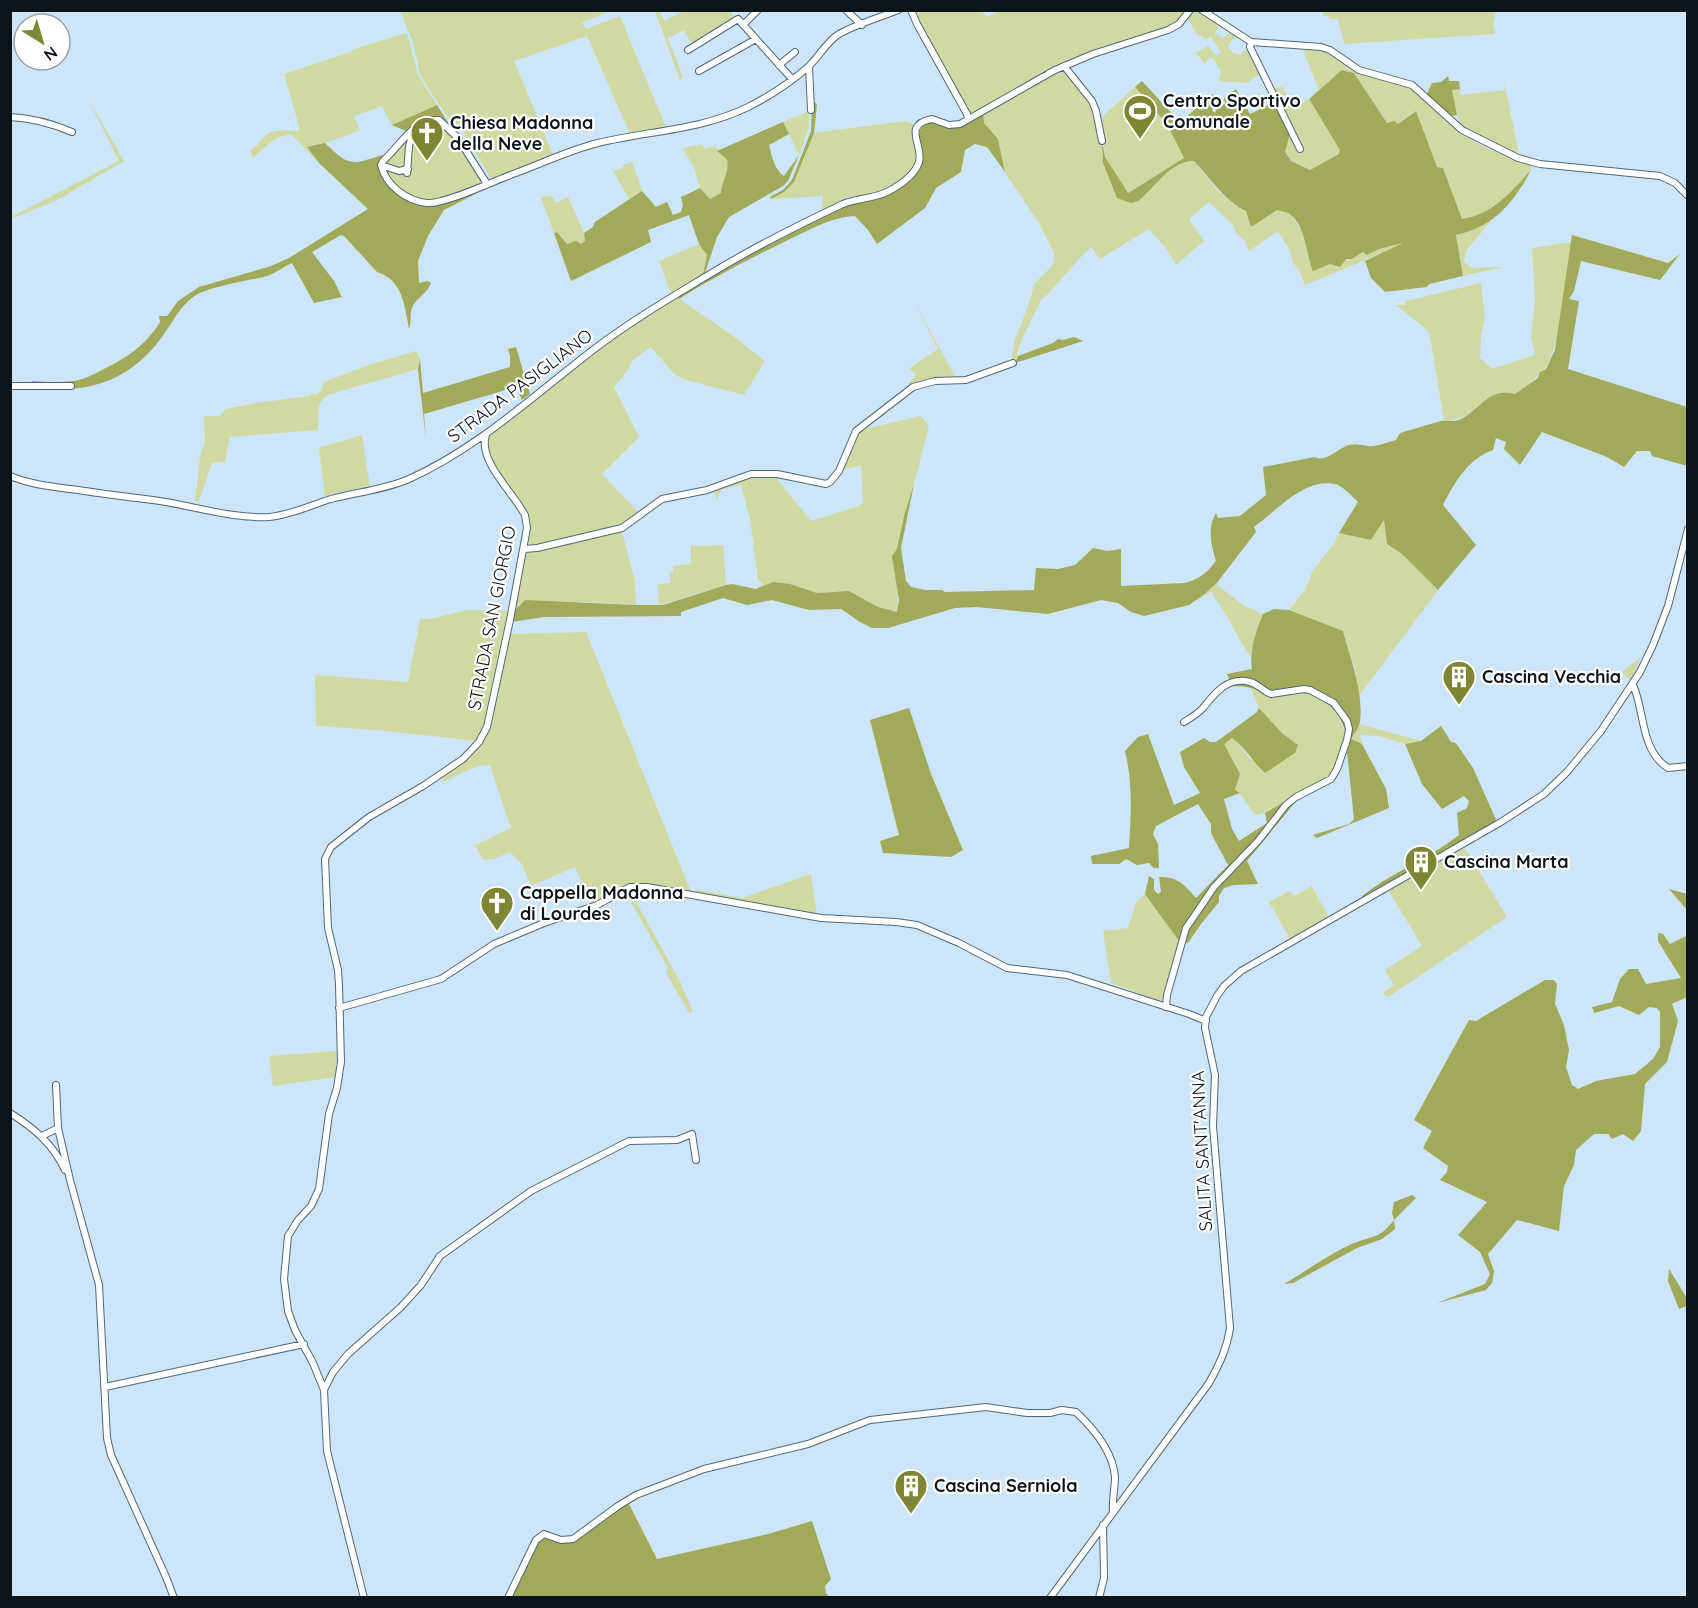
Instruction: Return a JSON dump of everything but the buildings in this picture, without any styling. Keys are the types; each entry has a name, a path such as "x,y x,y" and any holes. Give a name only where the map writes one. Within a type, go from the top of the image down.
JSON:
{"street":[{"path":"743,25 758,10"},
{"path":"846,10 862,25"},
{"path":"487,183 458,138 440,120 428,121 414,128 382,161 381,165 387,179 403,195 426,204 438,203 597,143 648,134 733,114 750,106 809,67 837,35 898,10"},
{"path":"911,10 968,118 974,117 1064,66 1093,54 1168,30 1179,24 1190,10"},
{"path":"1202,10 1251,42 1321,47 1330,50 1359,70 1412,85 1462,130 1522,160 1540,164 1660,176 1669,178 1688,196"},
{"path":"688,50 738,19 792,79"},
{"path":"699,71 756,39"},
{"path":"1251,42 1250,47 1300,149"},
{"path":"779,65 795,52"},
{"path":"1064,66 1092,101 1102,141"},
{"path":"809,67 811,110"},
{"path":"10,117 26,117 72,132"},
{"name":"STRADA PASIGLIANO","path":"10,476 41,485 240,515 268,517 393,485 420,474 472,446 596,348 705,277 844,204 876,196 898,185 919,163 920,156 915,137 917,127 921,123 932,119 954,126 968,118"},
{"path":"381,165 399,171 408,171 409,146 414,128"},
{"path":"524,549 622,528 662,499 707,490 751,474 777,474 826,484 839,471 856,431 913,387 935,381 966,380 1014,363"},
{"path":"10,386 71,386"},
{"name":"STRADA SAN GIORGIO","path":"364,1598 327,1451 324,1390 295,1330 285,1298 285,1254 288,1236 292,1227 311,1206 319,1189 329,1114 339,1076 338,970 328,928 326,859 328,852 346,834 369,817 423,786 463,759 479,742 486,727 512,611 527,528 525,515 482,452 486,435"},
{"path":"339,1008 441,979 484,949 544,923 597,905 630,886 821,918 896,921 917,926 959,943 1007,968 1067,975 1206,1021 1210,1005 1224,986 1241,971 1492,828 1544,794 1582,756 1634,682 1660,629 1688,529"},
{"path":"1166,1007 1167,995 1186,928 1214,887 1258,841 1286,805 1331,778 1337,769 1349,733 1347,721 1334,703 1310,690 1271,694 1257,684 1246,681 1237,681 1223,686 1197,714 1184,722"},
{"path":"1634,682 1647,737 1656,755 1668,768 1688,766"},
{"name":"SALITA SANT'ANNA","path":"1050,1598 1209,1383 1220,1364 1229,1337 1213,1126 1215,1075 1206,1038 1206,1021"},
{"path":"56,1085 58,1128 99,1285 107,1438 111,1455 174,1598"},
{"path":"10,1113 42,1136 61,1161 70,1180"},
{"path":"42,1136 58,1128"},
{"path":"324,1390 333,1372 348,1354 401,1307 421,1284 440,1256 531,1191 629,1141 677,1140 695,1131 696,1161"},
{"path":"105,1387 306,1349"},
{"path":"508,1598 536,1540 544,1533 561,1540 573,1539 636,1495 704,1469 808,1444 857,1424 880,1418 986,1407 1027,1413 1062,1410 1076,1412 1100,1439 1113,1465 1115,1481 1112,1498 1113,1511"},
{"path":"1100,1598 1104,1578 1103,1525"}],"green space":[{"path":"685,10 730,11 736,19 696,44 691,43 684,30 668,38 683,77 680,80 655,11 659,11 665,21"},
{"path":"914,10 981,11 987,17 997,12 996,10 1185,11 1181,20 1174,24 1057,66 976,114 971,114 915,17"},
{"path":"400,11 610,11 582,23 586,29 620,16 666,128 631,136 587,36 514,61 554,157 491,179 462,130 457,131 420,75 413,42"},
{"path":"1323,11 1496,11 1493,25 1495,34 1344,44 1338,19 1323,16"},
{"path":"1200,12 1219,25 1215,34 1223,38 1230,32 1237,37 1230,42 1228,47 1233,53 1240,55 1249,49 1261,73 1247,83 1219,81 1221,71 1213,58 1208,59 1205,64 1196,53 1208,46 1216,56 1221,52 1211,37 1205,40 1201,35 1198,36 1188,19 1192,13"},
{"path":"407,33 418,75 437,105 392,125 382,106 354,116 360,130 323,144 307,147 319,163 291,134 274,140 253,158 250,150 269,133 299,131 284,74"},
{"path":"1317,49 1348,67 1410,88 1466,136 1492,150 1528,164 1532,167 1531,170 1492,207 1462,219 1443,168 1437,167 1415,111 1398,124 1387,123 1354,73 1343,70 1319,90 1303,50"},
{"path":"1064,69 1092,101 1102,141 1103,163 1117,198 1138,201 1178,165 1194,161 1219,192 1237,206 1264,219 1277,210 1291,214 1305,237 1307,251 1330,264 1352,259 1363,252 1367,255 1379,249 1408,242 1305,285 1278,231 1249,251 1246,242 1236,233 1233,225 1209,202 1189,219 1204,241 1176,265 1166,248 1149,229 1100,259 1091,247 1042,298 1021,341 1015,363 1011,361 1015,340 1035,283 1053,265 1054,253 1040,225 1005,172 998,139 984,123 983,113"},
{"path":"1342,70 1354,73 1387,123 1394,121 1398,124 1416,111 1437,167 1443,168 1462,219 1492,207 1531,170 1516,195 1495,217 1468,232 1456,235 1463,276 1429,284 1427,287 1385,292 1371,278 1365,261 1403,243 1379,249 1367,255 1363,252 1352,259 1346,259 1340,267 1330,264 1313,271 1302,233 1290,214 1277,210 1251,227 1246,211 1224,195 1194,161 1178,165 1171,170 1138,201 1131,203 1117,198 1103,163 1102,141 1105,157 1128,193 1184,158 1167,124 1135,87 1142,81 1186,129 1185,118 1213,94 1218,100 1212,110 1215,113 1218,106 1225,104 1224,98 1236,89 1250,114 1276,101 1291,130 1285,152 1291,161 1310,170 1339,154 1340,150 1309,99"},
{"path":"1448,76 1449,81 1459,81 1460,89 1452,90 1457,115 1450,116 1427,94 1432,83 1441,82"},
{"path":"1504,81 1519,154 1534,159 1515,154 1495,146 1459,124 1452,90 1460,89 1461,95 1505,90"},
{"name":"Centro Sportivo Comunale","path":"1135,87 1167,124 1184,158 1127,193 1105,157 1102,117"},
{"path":"1283,87 1294,109 1309,99 1341,150 1339,154 1310,170 1291,161 1285,152 1271,89"},
{"path":"812,98 817,105 814,133 794,182 784,192 771,199 770,197 783,190 792,180 811,131"},
{"path":"88,99 124,161 57,200 11,219 119,161"},
{"path":"437,105 454,132 439,119 408,132 392,125"},
{"path":"809,111 809,127 799,155 783,122"},
{"path":"983,113 984,123 998,139 1005,172 987,147 975,144 965,150 961,172 936,188 925,208 877,244 855,216 837,219 811,229 759,255 679,299 677,297 732,264 844,206 897,188 920,164 919,136 926,122 951,128"},
{"path":"904,121 913,124 912,137 917,151 917,160 911,170 900,180 873,193 848,197 822,210 823,196 771,199 784,192 794,182 814,133"},
{"path":"438,122 457,139 483,182 450,196 427,200 416,199 396,186 386,172 384,162 421,125"},
{"path":"783,122 789,134 769,145 772,158 784,176 799,155 788,181 729,217 717,237 703,275 707,255 699,244 689,215 648,230 651,242 571,281 554,233 557,232 567,244 576,241 581,244 585,241 584,233 593,227 595,222 642,191 656,207 667,202 673,215 681,212 683,205 681,197 700,188 710,199 721,193 727,168 727,159 717,151"},
{"path":"325,143 351,162 364,161 382,155 384,157 381,160 392,188 426,205 439,205 483,186 489,187 444,210 428,236 418,261 419,283 428,281 431,283 412,308 409,329 404,303 392,281 377,272 341,235 312,252 334,281 342,297 314,303 292,263 267,276 217,287 193,297 183,306 146,356 117,377 84,387 47,390 28,388 32,381 79,380 113,364 136,350 149,337 160,322 159,316 167,316 178,301 199,287 271,266 289,258 368,209 319,163 307,147"},
{"path":"702,144 705,149 715,146 726,158 729,166 722,193 710,199 700,188 695,170 683,148"},
{"path":"632,162 642,191 629,199 612,169 616,171"},
{"path":"552,197 556,203 568,197 584,233 585,241 581,244 567,244 557,232 554,233 541,198"},
{"path":"1496,215 1466,251 1464,262 1473,268 1503,267 1463,276 1456,235 1480,227"},
{"path":"1572,235 1668,263 1680,254 1660,280 1581,261 1574,291 1569,299 1579,301 1568,369 1687,407 1687,466 1652,456 1650,451 1637,451 1624,467 1607,457 1542,432 1520,465 1504,449 1506,442 1496,438 1493,450 1470,465 1457,480 1443,505 1476,545 1438,590 1402,554 1387,544 1384,520 1371,540 1339,533 1358,502 1341,487 1324,483 1304,489 1294,495 1254,527 1256,532 1216,584 1203,595 1189,605 1144,616 1131,612 1118,603 1101,600 1048,614 976,607 955,608 888,628 872,628 841,609 809,610 772,600 747,605 723,598 681,612 681,616 544,617 512,622 514,611 525,600 663,605 726,585 756,589 773,582 790,584 817,593 849,591 878,607 897,612 899,600 892,556 897,549 914,484 901,548 906,581 911,587 945,592 1034,590 1036,568 1058,569 1075,565 1093,548 1107,551 1121,549 1121,586 1189,582 1202,575 1216,561 1211,543 1211,531 1216,513 1218,518 1240,516 1266,495 1263,467 1315,457 1323,458 1352,444 1378,445 1396,440 1400,433 1441,421 1459,420 1491,396 1505,393 1515,394 1538,378 1540,372 1546,369 1555,350"},
{"path":"1572,242 1560,323 1552,354 1545,369 1515,394 1494,395 1465,416 1444,420 1430,336 1426,329 1396,305 1405,305 1406,301 1481,283 1485,317 1480,358 1492,369 1535,355 1531,337 1535,299 1532,248"},
{"path":"699,244 707,255 703,275 671,294 659,261"},
{"path":"911,296 957,380 911,387 908,383 916,376 910,368 938,349"},
{"path":"677,297 765,361 744,395 683,379 674,374 651,347 633,360 614,387 639,437 602,474 638,512 638,515 618,527 622,532 635,581 636,605 581,602 514,611 529,525 519,501 487,455 488,434 597,350"},
{"path":"1074,337 1083,341 1015,363 1018,356 1058,339"},
{"path":"516,347 530,394 522,400 516,387 424,414 426,440 418,369 420,359 423,393 510,367 508,349"},
{"path":"416,351 420,359 418,369 330,394 321,401 318,409 318,430 230,437 225,462 212,463 199,501 195,502 200,457 205,443 204,416 220,416 226,409 256,403 309,396 312,393 316,395 324,382 368,365"},
{"path":"921,416 929,426 897,550 897,612 878,607 849,591 817,593 790,584 756,589 763,584 758,580 750,519 741,485 722,489 717,499 713,488 729,481 772,473 811,521 860,506 863,502 861,465 839,471 856,431"},
{"path":"362,435 370,486 331,494 325,498 319,448"},
{"path":"1384,519 1387,544 1402,554 1438,590 1358,697 1355,669 1343,631 1289,610 1305,590 1313,570 1333,545 1339,533 1371,540"},
{"path":"723,545 726,585 659,605 658,584 670,583 670,572 673,572 673,566 691,564 691,546"},
{"path":"1216,584 1244,606 1263,614 1250,656 1211,592 1189,605"},
{"path":"1274,609 1289,610 1343,631 1356,676 1361,711 1358,729 1351,739 1335,711 1318,698 1304,694 1269,692 1232,686 1227,674 1252,669 1252,648 1263,614"},
{"path":"467,610 510,611 485,727 478,741 316,726 315,675 408,682 420,619 431,619"},
{"path":"586,632 691,892 698,890 742,898 811,874 817,914 671,891 671,897 639,890 631,893 680,981 693,1012 689,1013 666,973 668,968 626,893 592,910 592,904 575,867 531,886 522,864 510,852 494,859 483,860 475,845 511,828 490,765 477,766 443,782 442,776 480,742 509,634"},
{"path":"1641,657 1631,682 1622,672"},
{"path":"1249,686 1271,692 1310,695 1324,701 1336,712 1345,732 1351,739 1337,778 1304,796 1300,801 1287,802 1255,815 1235,790 1240,774 1223,744 1232,738 1251,760 1298,745 1267,718"},
{"path":"909,708 931,774 963,850 951,857 883,853 880,841 899,835 870,720"},
{"path":"1259,708 1282,733 1298,745 1295,753 1265,773 1232,738 1224,744 1240,774 1235,790 1240,793 1224,799 1232,829 1239,841 1267,823 1265,813 1284,802 1297,800 1247,861 1258,884 1234,885 1224,888 1219,896 1219,902 1188,943 1179,941 1145,894 1149,876 1154,879 1154,890 1158,894 1161,892 1159,877 1166,877 1180,882 1196,898 1228,865 1211,833 1211,824 1198,804 1156,826 1153,834 1158,844 1159,868 1154,868 1149,863 1137,865 1126,859 1119,864 1092,864 1091,856 1129,848 1131,811 1125,751 1138,737 1148,734 1174,805 1200,793 1184,767 1180,752 1204,738 1210,742 1216,742 1257,712"},
{"path":"1360,724 1421,741 1405,744 1379,736 1360,735 1362,744 1351,739"},
{"path":"1441,726 1473,768 1497,822 1362,901 1362,896 1374,887 1459,835 1457,813 1467,808 1469,801 1464,796 1442,809 1422,784 1405,744 1421,741"},
{"path":"1351,739 1362,744 1386,789 1389,808 1317,838 1313,835 1349,824 1354,819 1347,752"},
{"path":"1465,848 1507,917 1388,997 1383,993 1394,985 1385,970 1422,946 1389,891"},
{"path":"1312,886 1329,918 1290,939 1269,902 1290,891 1294,896"},
{"path":"1669,889 1687,894 1687,910"},
{"path":"1145,894 1179,941 1163,999 1159,1001 1111,983 1103,931 1128,928 1136,903"},
{"path":"1658,933 1663,934 1670,944 1686,936 1687,938 1687,997 1672,1004 1678,1021 1667,1062 1645,1084 1641,1131 1633,1141 1623,1134 1612,1139 1608,1134 1594,1134 1576,1150 1574,1165 1564,1186 1559,1231 1517,1220 1488,1254 1494,1271 1492,1283 1486,1290 1437,1303 1485,1284 1490,1274 1480,1252 1458,1235 1487,1202 1440,1180 1447,1172 1448,1166 1423,1148 1432,1131 1414,1120 1469,1020 1476,1021 1545,980 1554,980 1557,984 1555,1004 1564,1025 1569,1050 1566,1067 1572,1085 1578,1089 1596,1081 1635,1074 1653,1059 1660,1047 1660,1012 1657,1008 1649,1007 1639,1015 1619,1006 1594,1013 1592,1007 1612,1002 1620,979 1629,969 1638,969 1646,984 1681,978 1658,941"},
{"path":"337,1051 336,1077 273,1086 269,1056"},
{"path":"1412,1195 1416,1198 1394,1220 1392,1213 1394,1202"},
{"path":"1394,1220 1395,1229 1382,1239 1357,1248 1293,1283 1284,1284 1345,1247 1380,1234"},
{"path":"1669,1269 1687,1298 1687,1306 1679,1309 1668,1281"},
{"path":"628,1502 657,1559 768,1534 812,1521 831,1579 825,1586 829,1597 511,1598 538,1541 543,1537 567,1542 582,1537"}],"place":[{"name":"Centro Sportivo Comunale","path":"1140,140"},
{"name":"Chiesa Madonna della Neve","path":"427,162"},
{"name":"Cascina Vecchia","path":"1459,706"},
{"name":"Cascina Marta","path":"1421,891"},
{"name":"Cappella Madonna di Lourdes","path":"497,932"},
{"name":"Cascina Serniola","path":"911,1515"}]}
